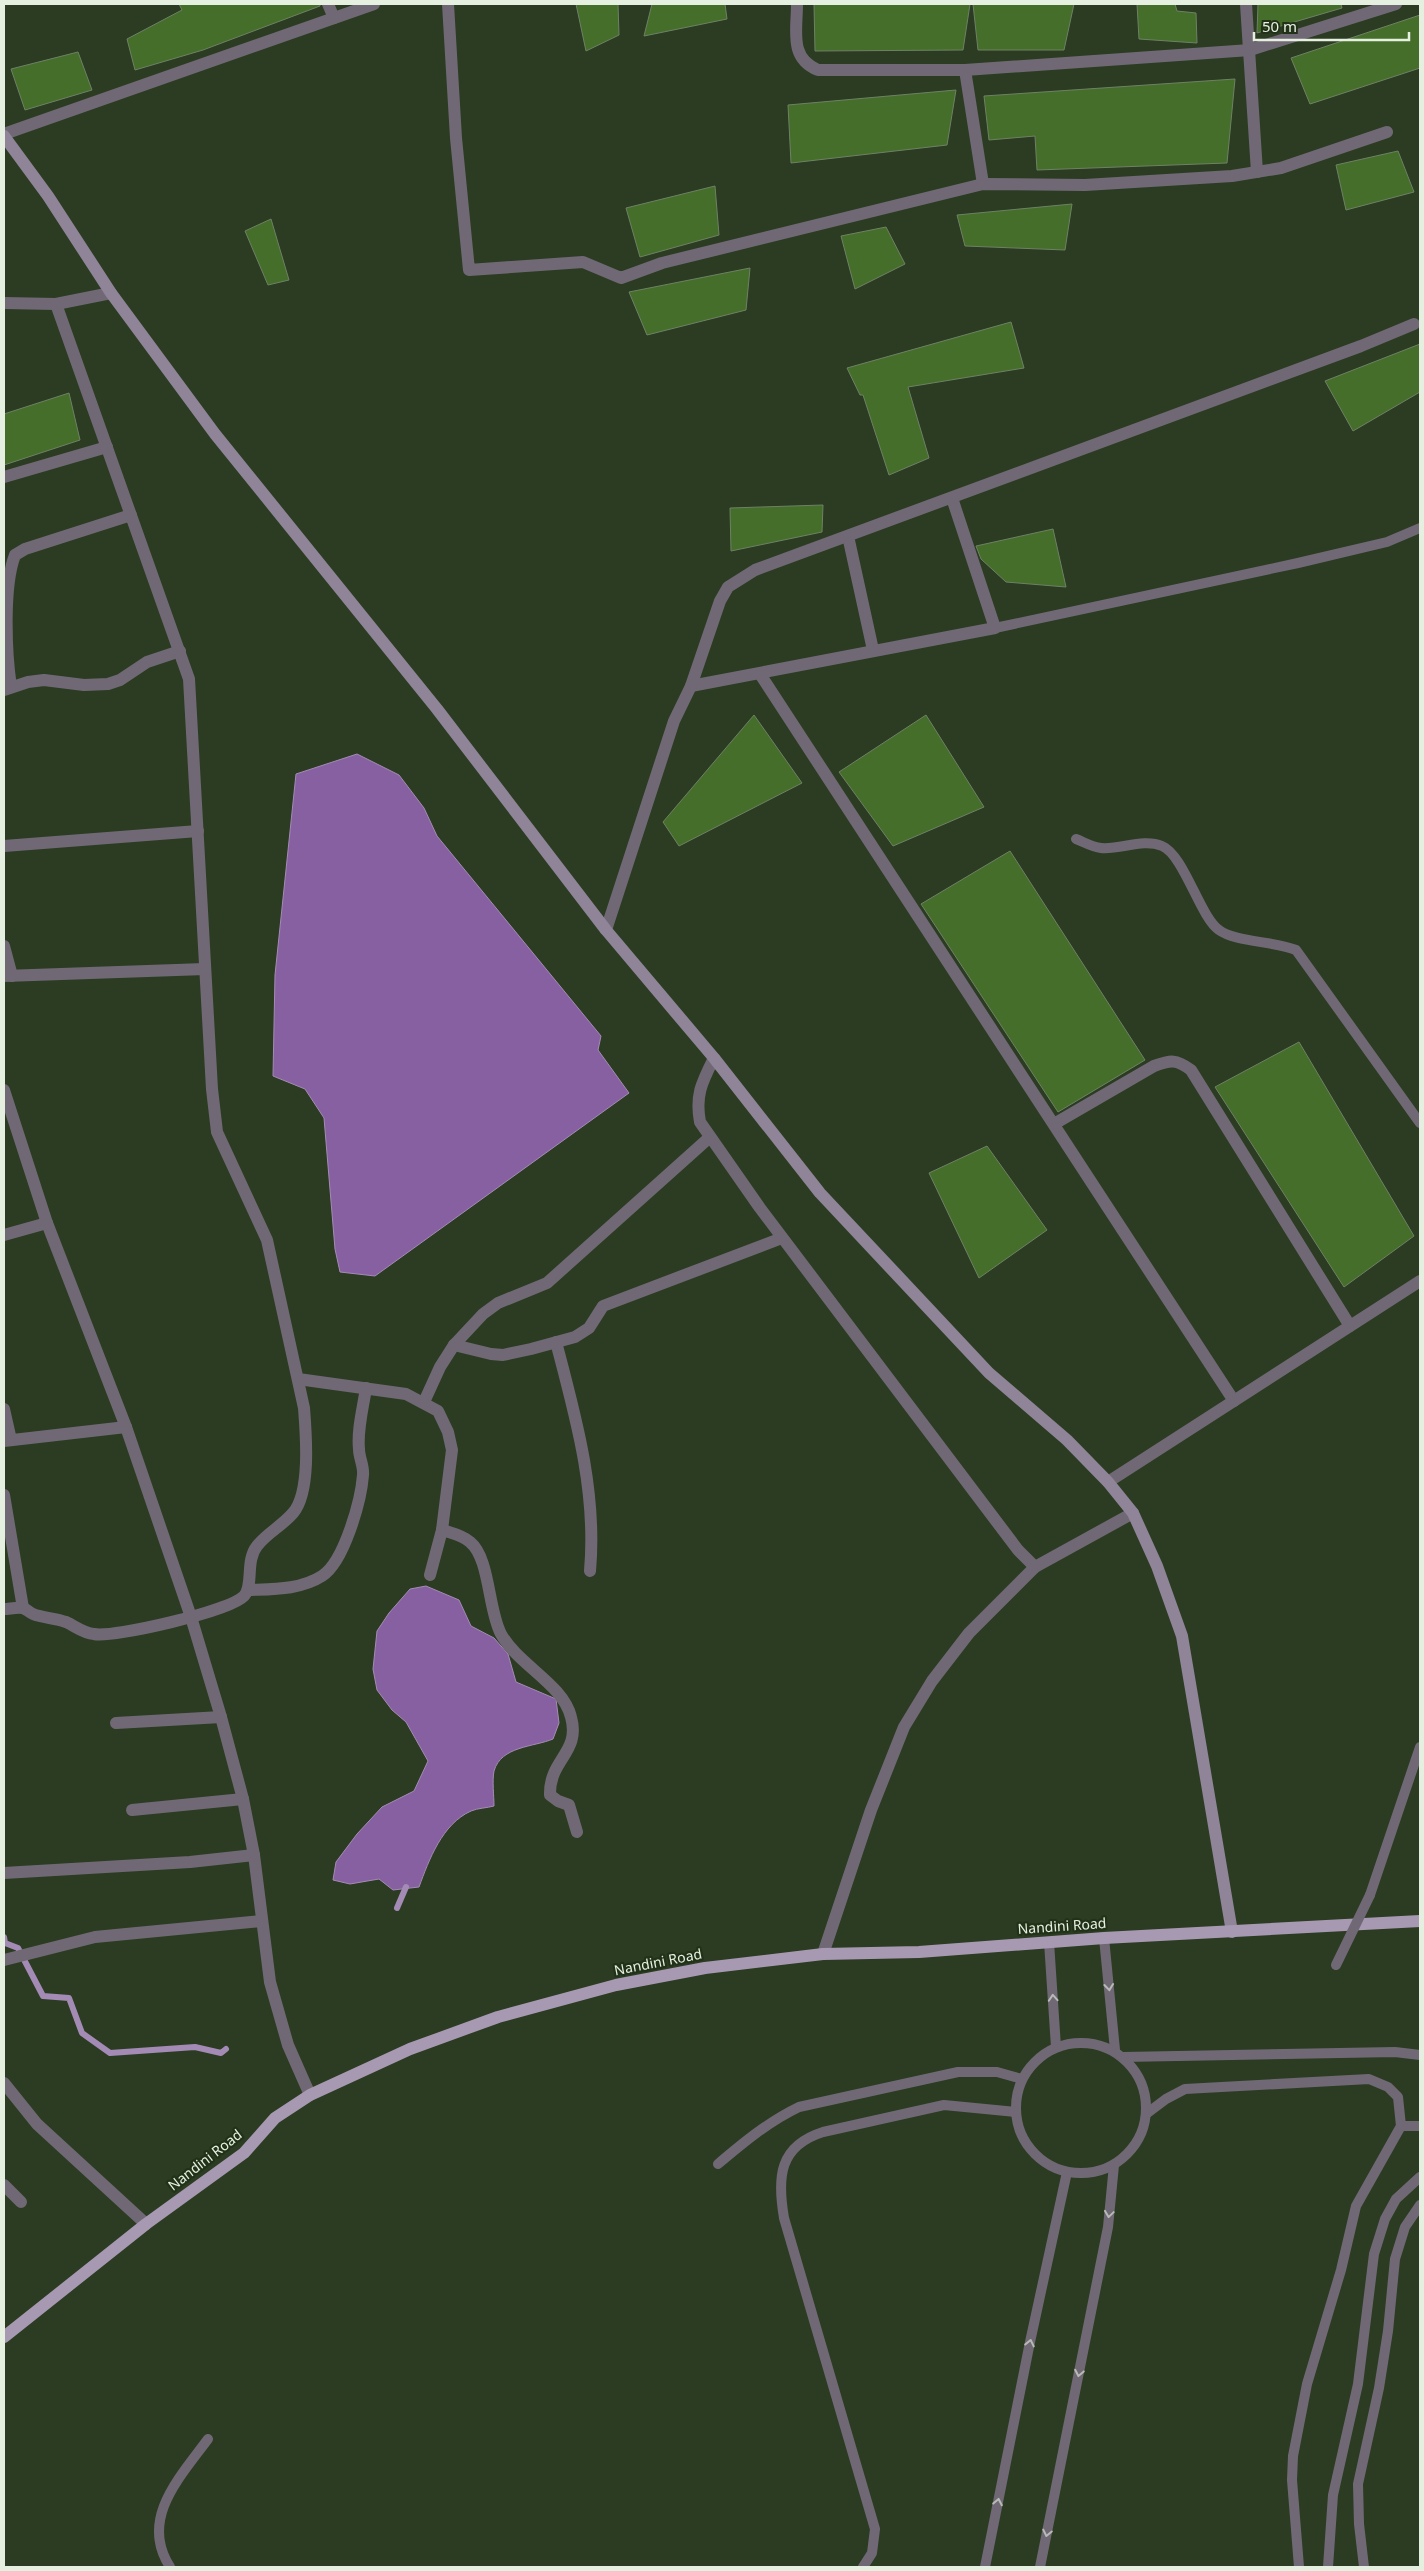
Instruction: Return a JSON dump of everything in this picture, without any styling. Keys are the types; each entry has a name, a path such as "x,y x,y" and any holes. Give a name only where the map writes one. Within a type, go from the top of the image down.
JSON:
{"main road":[{"path":"4,135 48,196 111,293 216,434 437,710 606,930 714,1058 820,1193 990,1373 1067,1440 1108,1482 1133,1513 1157,1566 1182,1636 1232,1932"},
{"name":"Nandini Road","path":"4,2337 146,2224 244,2153 275,2118 310,2095 410,2050 507,2014 616,1985 705,1968 823,1954 919,1952 1104,1938 1420,1921"}],"street":[{"path":"328,4 334,18"},
{"path":"4,135 374,4"},
{"path":"448,4 456,138 469,270 583,262 621,278 662,264 983,184 1085,185 1232,176 1281,168 1387,132"},
{"path":"797,4 798,54 803,62 818,70 965,70 1250,50 1396,4"},
{"path":"1246,4 1257,172"},
{"path":"965,70 983,184"},
{"path":"4,303 56,304 111,293"},
{"path":"56,304 189,679 212,1089 217,1132 267,1240 298,1379 306,1436 301,1493 295,1510 282,1526 265,1537 256,1546 250,1558 248,1590"},
{"path":"606,930 674,721 690,686 720,601 728,587 738,578 755,570 1361,346 1414,324"},
{"path":"4,477 107,447"},
{"path":"690,686 760,674 873,650 925,643 995,628 952,498"},
{"path":"131,515 25,549 15,556 9,583 7,688 44,680 84,685 108,684 120,680 147,662 180,651"},
{"path":"848,536 873,650"},
{"path":"760,674 1234,1401"},
{"path":"4,846 198,831"},
{"path":"4,946 8,976 205,969"},
{"path":"714,1058 700,1086 697,1105 700,1122 782,1238 1018,1550 1035,1567"},
{"path":"1054,1124 1154,1066 1165,1062 1180,1062 1191,1070 1350,1326"},
{"path":"4,1090 47,1223 126,1427 190,1617 221,1717 243,1799 254,1855 270,1982 288,2045 310,2095"},
{"path":"424,1402 440,1366 466,1331 498,1303 547,1283 710,1137"},
{"path":"4,1235 47,1223"},
{"path":"454,1345 473,1351 503,1355 575,1337 589,1328 603,1306 782,1238"},
{"path":"1108,1482 1420,1281"},
{"path":"556,1342 580,1434 588,1480 592,1512 590,1571"},
{"path":"298,1379 406,1394 438,1411 448,1432 452,1450 442,1530 430,1575"},
{"path":"4,1609 22,1608 34,1614 48,1616 94,1634 107,1635 190,1617 237,1600 248,1590 291,1588 323,1576 336,1562 344,1545 362,1486 363,1466 358,1448 366,1388"},
{"path":"4,1409 7,1440 126,1427"},
{"path":"4,1495 9,1557 22,1608"},
{"path":"823,1954 871,1810 904,1727 932,1681 968,1633 1035,1567 1133,1513"},
{"path":"442,1530 461,1536 473,1545 482,1566 500,1632 508,1647 562,1698 571,1717 574,1735 569,1750 554,1770 550,1782 550,1794 558,1801 568,1805 577,1832"},
{"path":"116,1722 221,1717"},
{"path":"132,1810 243,1799"},
{"path":"4,1872 190,1862 254,1855"},
{"path":"16,1957 95,1937 261,1921"},
{"path":"4,2083 37,2124 146,2224"},
{"path":"4,2185 21,2202"}],"lane":[{"path":"995,628 1298,563 1387,542 1420,528"},
{"path":"1076,839 1101,848 1152,844 1163,846 1180,866 1218,930 1233,936 1282,944 1296,950 1420,1123"},
{"path":"1336,1965 1370,1895 1420,1747"},
{"path":"1104,1938 1115,2050"},
{"path":"1049,1942 1056,2047"},
{"path":"1079,2042 1115,2050 1137,2074 1145,2093 1146,2114 1141,2134 1130,2152 1114,2165 1091,2173 1068,2172 1048,2165 1031,2151 1020,2132 1016,2112 1017,2095 1022,2079 1036,2060 1056,2047 1079,2042"},
{"path":"1123,2058 1395,2052 1420,2055"},
{"path":"718,2164 752,2134 776,2118 799,2108 958,2072 997,2072 1022,2079"},
{"path":"1146,2114 1166,2098 1185,2089 1369,2079 1388,2087 1398,2096 1401,2126 1356,2206 1341,2270 1307,2384 1293,2456 1292,2480 1299,2567"},
{"path":"863,2567 872,2553 875,2529 784,2218 780,2193 783,2168 791,2151 805,2138 823,2132 944,2105 1016,2112"},
{"path":"1401,2126 1420,2126"},
{"path":"1040,2567 1108,2227 1114,2165"},
{"path":"985,2567 1028,2351 1068,2172"},
{"path":"1328,2567 1333,2496 1358,2384 1374,2254 1385,2219 1396,2199 1420,2177"},
{"path":"1364,2567 1359,2524 1358,2484 1379,2388 1388,2331 1395,2259 1405,2227 1420,2205"},
{"path":"170,2567 158,2545 159,2522 163,2506 176,2482 208,2439"}],"shaded area":[{"path":"357,754 399,775 424,808 437,836 601,1036 598,1050 629,1093 375,1276 340,1272 335,1249 324,1118 305,1089 273,1076 275,975 296,774"},
{"path":"426,1586 459,1600 471,1626 494,1638 508,1654 516,1682 556,1699 559,1723 553,1739 519,1749 503,1757 493,1775 494,1806 471,1811 452,1825 444,1834 432,1855 419,1887 393,1890 379,1879 350,1884 333,1880 336,1862 357,1834 382,1807 414,1791 428,1761 406,1722 392,1710 377,1690 373,1669 377,1631 389,1613 410,1589"}],"building":[{"path":"179,4 320,4 320,6 203,50 135,70 127,39 182,10"},
{"path":"576,4 618,4 619,35 586,51"},
{"path":"652,4 725,4 727,19 644,36"},
{"path":"814,4 970,4 963,50 815,51"},
{"path":"973,4 1074,4 1064,50 978,50"},
{"path":"1137,4 1175,4 1177,11 1196,13 1197,43 1139,39"},
{"path":"1258,4 1341,4 1342,8 1257,33"},
{"path":"1420,15 1420,68 1310,104 1291,58"},
{"path":"78,52 92,90 25,110 11,69"},
{"path":"1235,79 1227,163 1037,170 1035,136 989,140 984,96"},
{"path":"956,90 947,145 791,163 788,105"},
{"path":"1398,151 1414,192 1346,210 1336,165"},
{"path":"715,186 719,235 640,257 626,208"},
{"path":"1072,204 1065,250 965,246 957,215"},
{"path":"271,219 289,280 268,285 245,231"},
{"path":"886,227 905,264 855,289 841,236"},
{"path":"750,268 746,310 647,335 629,292"},
{"path":"1011,322 1024,368 908,387 929,458 889,475 863,395 860,395 847,368"},
{"path":"1420,344 1420,392 1353,431 1325,381"},
{"path":"69,393 80,440 4,465 4,414"},
{"path":"823,505 822,532 731,551 730,508"},
{"path":"1053,529 1066,587 1006,582 981,559 976,546"},
{"path":"754,715 802,783 679,846 663,822"},
{"path":"926,715 984,807 893,846 839,772"},
{"path":"1010,851 1145,1060 1058,1112 921,904"},
{"path":"1299,1042 1414,1236 1344,1287 1215,1087"},
{"path":"987,1146 1047,1230 979,1278 929,1173"}],"waterway":[{"path":"397,1908 406,1887"},
{"path":"4,1937 5,1943 18,1948 43,1996 69,1998 82,2033 110,2053 195,2047 221,2053 226,2049"}]}
